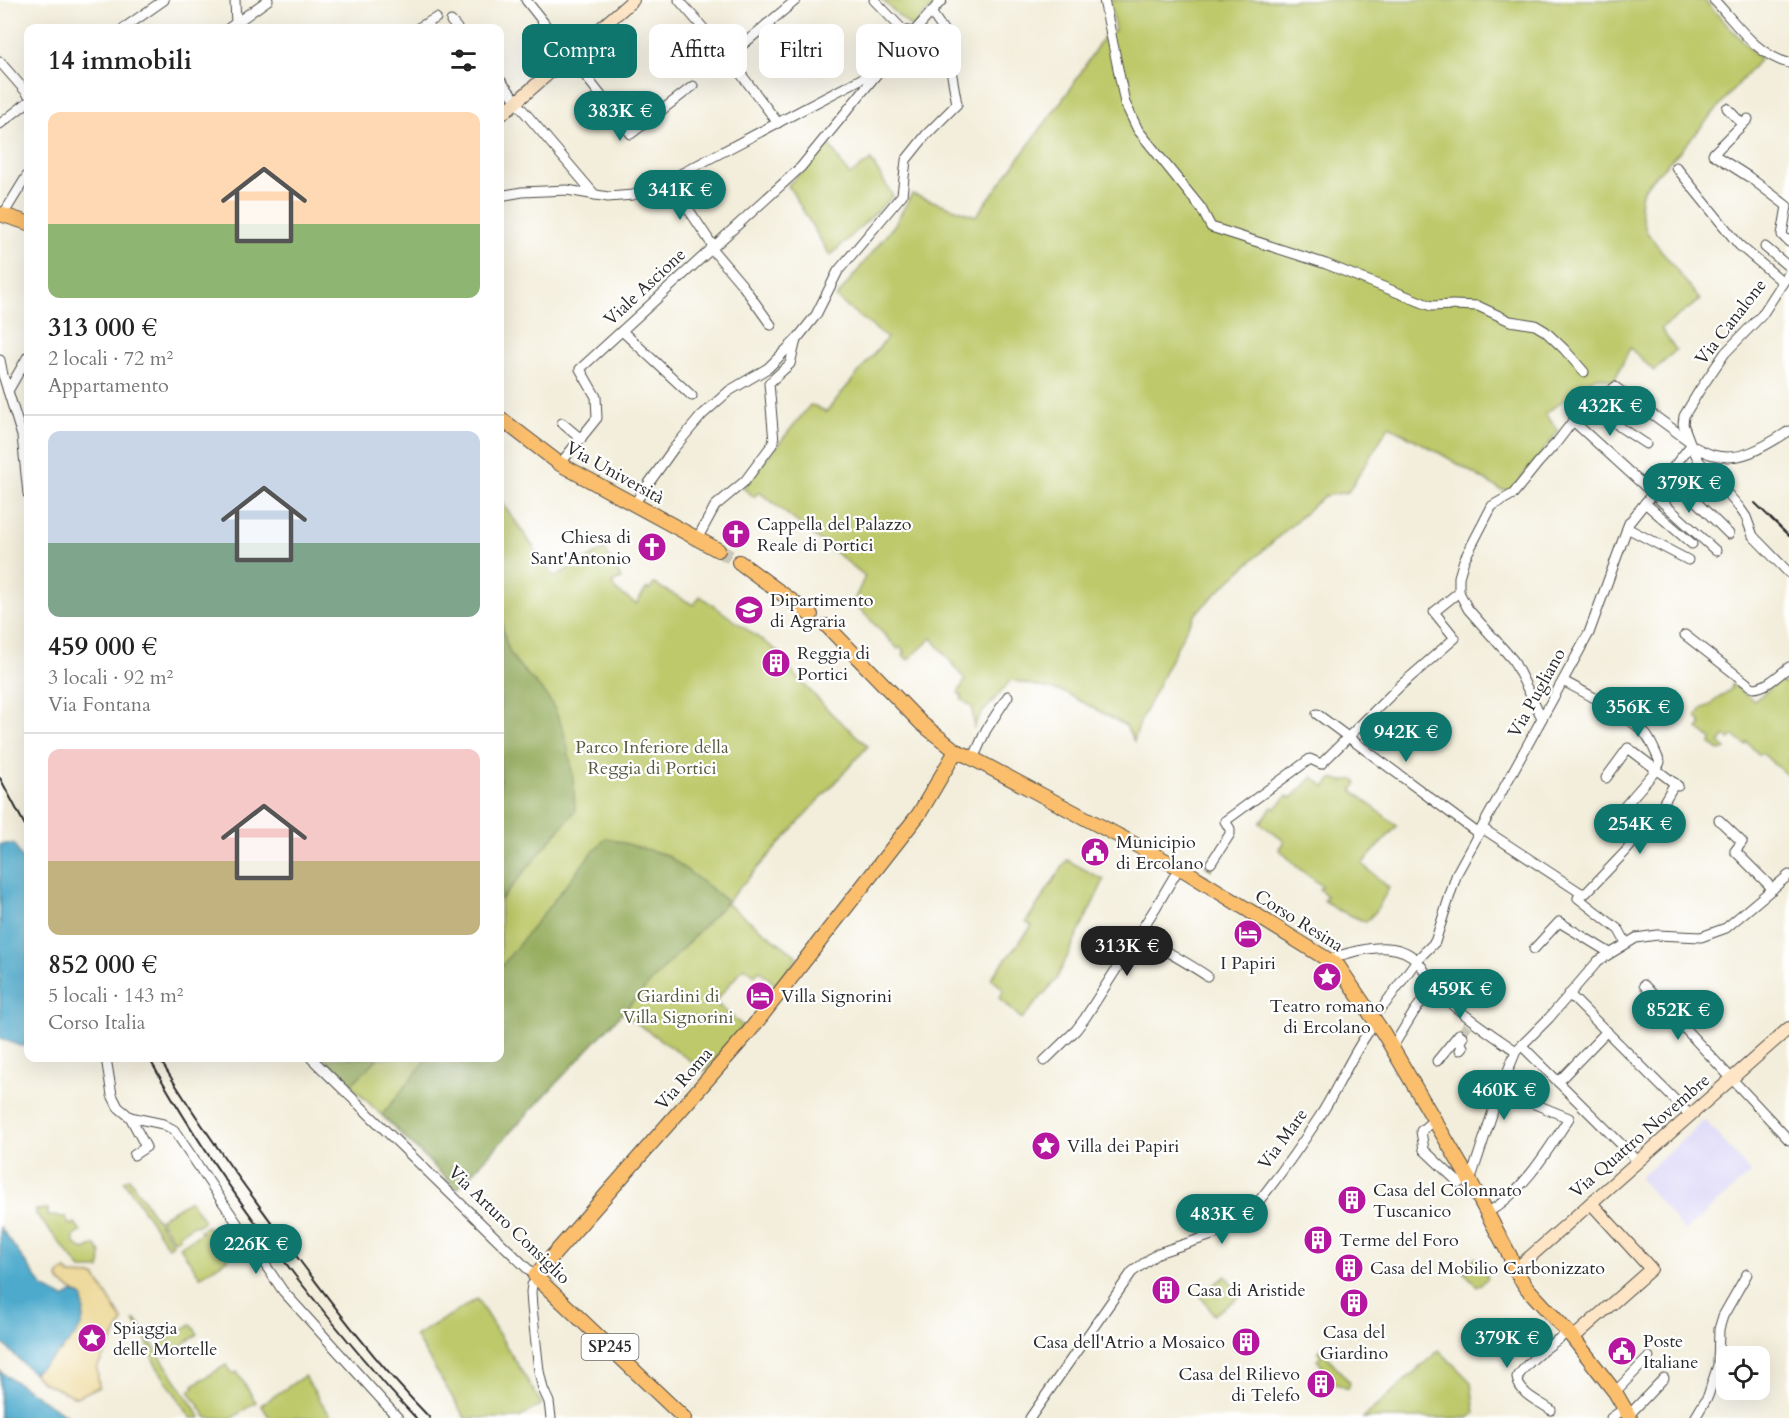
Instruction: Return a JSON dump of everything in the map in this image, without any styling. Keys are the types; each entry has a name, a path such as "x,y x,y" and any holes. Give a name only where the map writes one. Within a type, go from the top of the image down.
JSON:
{"main road":[{"path":"1,214 24,222"},
{"name":"Via Università","path":"504,421 560,464 718,550"},
{"path":"739,562 811,615"},
{"path":"827,626 921,723 956,752"},
{"name":"Corso Resina","path":"956,752 1179,868 1332,960 1392,1048 1469,1179 1510,1256 1515,1270 1527,1288 1571,1335 1615,1392 1627,1414"},
{"name":"Via Roma","path":"536,1278 748,1033 919,814 956,752"},
{"name":"Via Arturo Consiglio","path":"536,1278 684,1418"}],"street":[{"path":"130,24 164,0"},
{"path":"233,24 235,0"},
{"path":"236,24 268,0"},
{"path":"526,0 545,24"},
{"path":"606,24 633,0"},
{"path":"679,0 700,24"},
{"path":"767,24 796,0"},
{"path":"874,0 898,24"},
{"name":"Viale Ascione","path":"920,24 942,0"},
{"path":"1104,0 1125,103 1138,130 1202,208 1211,226 1326,264 1431,306 1478,306 1510,321 1535,325 1564,349 1584,372"},
{"path":"1714,0 1762,51 1779,61 1789,63"},
{"path":"634,504 674,448 702,415 729,391 768,368 796,340 816,315 838,271 902,195 906,160 926,135 957,104 944,31 931,12"},
{"path":"425,24 436,18"},
{"path":"747,41 759,31"},
{"path":"0,62 24,89"},
{"path":"504,113 544,78"},
{"path":"588,78 631,134 693,86"},
{"path":"744,78 778,123"},
{"path":"504,195 567,189 608,197 633,195 669,180 863,78"},
{"name":"Viale Ascione","path":"560,464 597,418 596,397 580,369 801,167 873,78"},
{"path":"504,85 595,195"},
{"path":"0,124 24,105"},
{"path":"1727,108 1745,122 1713,154 1749,177 1787,206 1782,235 1789,242"},
{"path":"1676,168 1739,245 1783,282"},
{"path":"1,214 24,180"},
{"path":"669,180 712,247 771,325"},
{"path":"1765,247 1789,267"},
{"name":"Via Canalone","path":"1690,443 1683,424 1684,416 1725,353 1762,315 1789,273"},
{"path":"622,331 692,396"},
{"path":"697,539 715,506 745,481 774,442 769,383 790,364 796,340"},
{"path":"0,360 22,436 24,455"},
{"path":"8,391 24,363"},
{"path":"1542,718 1513,660 1468,609 1459,592 1459,577 1464,561 1492,506 1513,494 1573,421 1615,387 1690,443 1713,455 1729,458 1748,454 1789,431"},
{"path":"1594,404 1620,427 1646,444"},
{"path":"1573,421 1716,551"},
{"path":"562,423 581,439"},
{"path":"1690,443 1700,460 1746,517 1753,536 1789,573"},
{"name":"Via Pugliano","path":"1385,1004 1417,960 1435,942 1457,873 1589,633 1629,523 1690,443"},
{"path":"1668,474 1729,534"},
{"path":"1645,503 1692,544"},
{"path":"1627,528 1688,560"},
{"path":"1211,863 1230,834 1225,820 1310,759 1322,764 1401,685 1455,638 1434,612 1459,592"},
{"path":"1685,635 1753,688 1757,689 1789,667"},
{"path":"1563,681 1634,723 1647,736 1660,762 1657,769 1625,806"},
{"path":"973,759 986,730 1008,696"},
{"path":"1317,714 1480,831 1581,893 1586,893 1626,851 1658,812 1677,784 1628,748 1606,778"},
{"path":"1719,820 1742,842 1735,851 1773,889"},
{"path":"1044,1061 1081,1024 1179,868"},
{"path":"1434,1120 1421,1131 1424,1150 1459,1183 1469,1179 1500,1090 1519,1049 1598,961 1636,938 1657,935 1701,937 1726,928 1789,875"},
{"path":"1581,893 1578,898 1618,930 1626,943"},
{"path":"1534,949 1559,922 1610,953"},
{"path":"1138,934 1207,976"},
{"path":"1332,960 1337,956 1383,947 1403,952 1417,960 1439,993 1470,1022 1519,1049 1558,1082 1638,1161"},
{"path":"1392,1048 1414,1011 1434,985"},
{"path":"1644,985 1789,1140"},
{"path":"1569,994 1690,1115"},
{"name":"Via Quattro Novembre","path":"1515,1270 1789,1028"},
{"name":"Via Mare","path":"1030,1418 1132,1272 1158,1253 1240,1224 1320,1116 1337,1089 1357,1048 1369,1031"},
{"path":"1558,1082 1607,1031"},
{"path":"1437,1061 1461,1033 1463,1037 1459,1043 1463,1047 1460,1050"},
{"path":"107,1062 112,1095 118,1107 130,1117 146,1147 134,1155"},
{"name":"Via Arturo Consiglio","path":"315,1062 536,1278"},
{"path":"1487,1213 1502,1205 1512,1195 1569,1119 1500,1090"},
{"path":"130,1117 163,1124 174,1130 283,1290 398,1418"},
{"path":"1551,1410 1527,1395 1518,1385 1517,1378 1520,1372 1536,1357 1571,1335 1651,1269 1591,1203"},
{"path":"1695,1418 1708,1396 1718,1365 1719,1329 1723,1316 1747,1275"},
{"path":"536,1278 531,1292 532,1307 539,1371 549,1402 551,1418"},
{"path":"1615,1392 1649,1357"},
{"path":"1611,1418 1627,1414 1664,1378"}],"shaded area":[{"path":"1705,1120 1751,1173 1685,1231 1639,1178"}],"green space":[{"path":"882,0 939,0 916,24 908,24"},
{"path":"1110,0 1704,0 1760,59 1683,148 1648,183 1642,193 1640,206 1646,231 1700,300 1661,329 1676,350 1654,371 1630,348 1614,381 1597,376 1545,414 1559,431 1512,490 1501,490 1389,426 1348,492 1324,496 1198,611 1187,627 1141,720 1134,741 1126,726 1066,693 1011,680 979,717 974,727 972,707 961,699 963,697 958,693 965,680 932,638 908,660 903,655 905,653 901,647 898,649 858,607 852,605 865,576 759,492 754,497 743,488 810,405 826,412 887,338 836,298 895,224 912,194 976,216 1071,88 1105,34 1115,31"},
{"path":"829,144 849,175 871,160 893,196 830,256 788,185"},
{"name":"Parco Inferiore della Reggia di Portici","path":"504,505 554,577 604,549 621,579 612,583 617,591 636,604 647,588 649,590 654,584 694,605 700,596 780,653 778,657 833,715 868,746 726,903 798,957 777,986 759,970 755,975 744,967 715,1002 743,1026 705,1071 622,1013 457,1189 327,1062 504,1062"},
{"path":"504,636 516,662 540,687 558,716 572,769 575,811 504,896"},
{"path":"1780,680 1784,684 1789,680 1789,777 1762,753 1759,755 1747,742 1745,745 1733,735 1730,739 1725,736 1719,743 1726,749 1720,751 1711,744 1712,740 1698,729 1702,725 1696,716 1703,708 1711,705 1731,689 1732,684 1754,701"},
{"path":"1313,777 1325,787 1333,778 1342,781 1355,779 1357,783 1352,790 1397,826 1362,864 1389,888 1376,911 1366,922 1336,909 1324,900 1327,896 1319,889 1322,886 1297,867 1279,849 1284,841 1260,823 1272,807 1276,808 1287,796 1292,798"},
{"path":"606,838 667,855 727,901 457,1189 382,1115 425,1062 504,1062 504,963"},
{"path":"1067,860 1104,880 1056,980 1022,1019 999,998 1004,990 991,978 1032,926 1026,922"},
{"path":"327,1062 374,1062 351,1085"},
{"path":"129,1178 173,1244 168,1247 124,1181"},
{"path":"190,1200 204,1221 179,1234 180,1237 174,1241 159,1219"},
{"path":"48,1209 48,1216 66,1217 71,1225 75,1223 81,1231 74,1236 74,1242 80,1248 85,1250 95,1245 101,1253 100,1269 81,1269 36,1214 36,1210"},
{"path":"207,1226 229,1258 200,1277 180,1247 201,1233 200,1230"},
{"path":"1475,1258 1487,1271 1485,1273 1488,1278 1477,1287 1462,1269"},
{"path":"1226,1276 1240,1296 1214,1315 1200,1295"},
{"path":"477,1299 542,1404 519,1418 465,1418 415,1336"},
{"path":"136,1320 201,1418 191,1418 155,1364 145,1337 134,1321"},
{"path":"191,1324 198,1334 166,1356 159,1344"},
{"path":"1321,1349 1350,1383 1348,1389 1330,1381 1331,1378 1317,1360 1321,1357 1318,1352"},
{"path":"1439,1350 1471,1382 1475,1413 1468,1418 1363,1418"},
{"path":"226,1365 232,1374 237,1372 256,1402 232,1418 207,1418 189,1391 194,1387 193,1385"},
{"path":"304,1376 332,1418 270,1418 261,1405"}],"sand":[{"name":"Spiaggia delle Mortelle","path":"66,1270 70,1275 95,1276 123,1321 97,1368 99,1387 76,1397 42,1382 33,1373 62,1350 83,1297 60,1283 58,1277"}],"water":[{"path":"0,844 14,844 24,863 24,1046 0,1038"},
{"path":"0,1227 43,1287 64,1298 74,1292 83,1297 83,1319 78,1332 60,1351 33,1373 0,1341"},
{"path":"0,1370 1,1372 70,1418 0,1418"}],"tunnel":[{"path":"718,550 739,562"},
{"path":"1201,881 1211,863"},
{"path":"1373,1024 1385,1004"},
{"path":"1462,1032 1469,1023"}],"railway":[{"path":"1755,503 1789,536"},
{"path":"0,778 24,823"},
{"path":"151,1062 200,1143 277,1252 355,1350 416,1418"},
{"path":"162,1062 221,1153 305,1267 374,1356 430,1418"}],"place":[{"name":"Cappella del Palazzo Reale di Portici","path":"736,534"},
{"name":"Chiesa di Sant'Antonio","path":"652,547"},
{"name":"Dipartimento di Agraria","path":"749,610"},
{"name":"Reggia di Portici","path":"776,663"},
{"name":"Municipio di Ercolano","path":"1095,852"},
{"name":"I Papiri","path":"1248,934"},
{"name":"Teatro romano di Ercolano","path":"1327,977"},
{"name":"Villa Signorini","path":"760,996"},
{"name":"Villa dei Papiri","path":"1046,1146"},
{"name":"Casa del Colonnato Tuscanico","path":"1352,1200"},
{"name":"Terme del Foro","path":"1318,1240"},
{"name":"Casa del Mobilio Carbonizzato","path":"1349,1268"},
{"name":"Casa di Aristide","path":"1166,1290"},
{"name":"Casa del Giardino","path":"1354,1303"},
{"name":"Spiaggia delle Mortelle","path":"92,1338"},
{"name":"Casa dell'Atrio a Mosaico","path":"1246,1342"},
{"name":"Poste Italiane","path":"1622,1351"},
{"name":"Casa del Rilievo di Telefo","path":"1321,1384"}],"park label":[{"name":"Giardini di Villa Signorini","path":"678,1006"}]}
